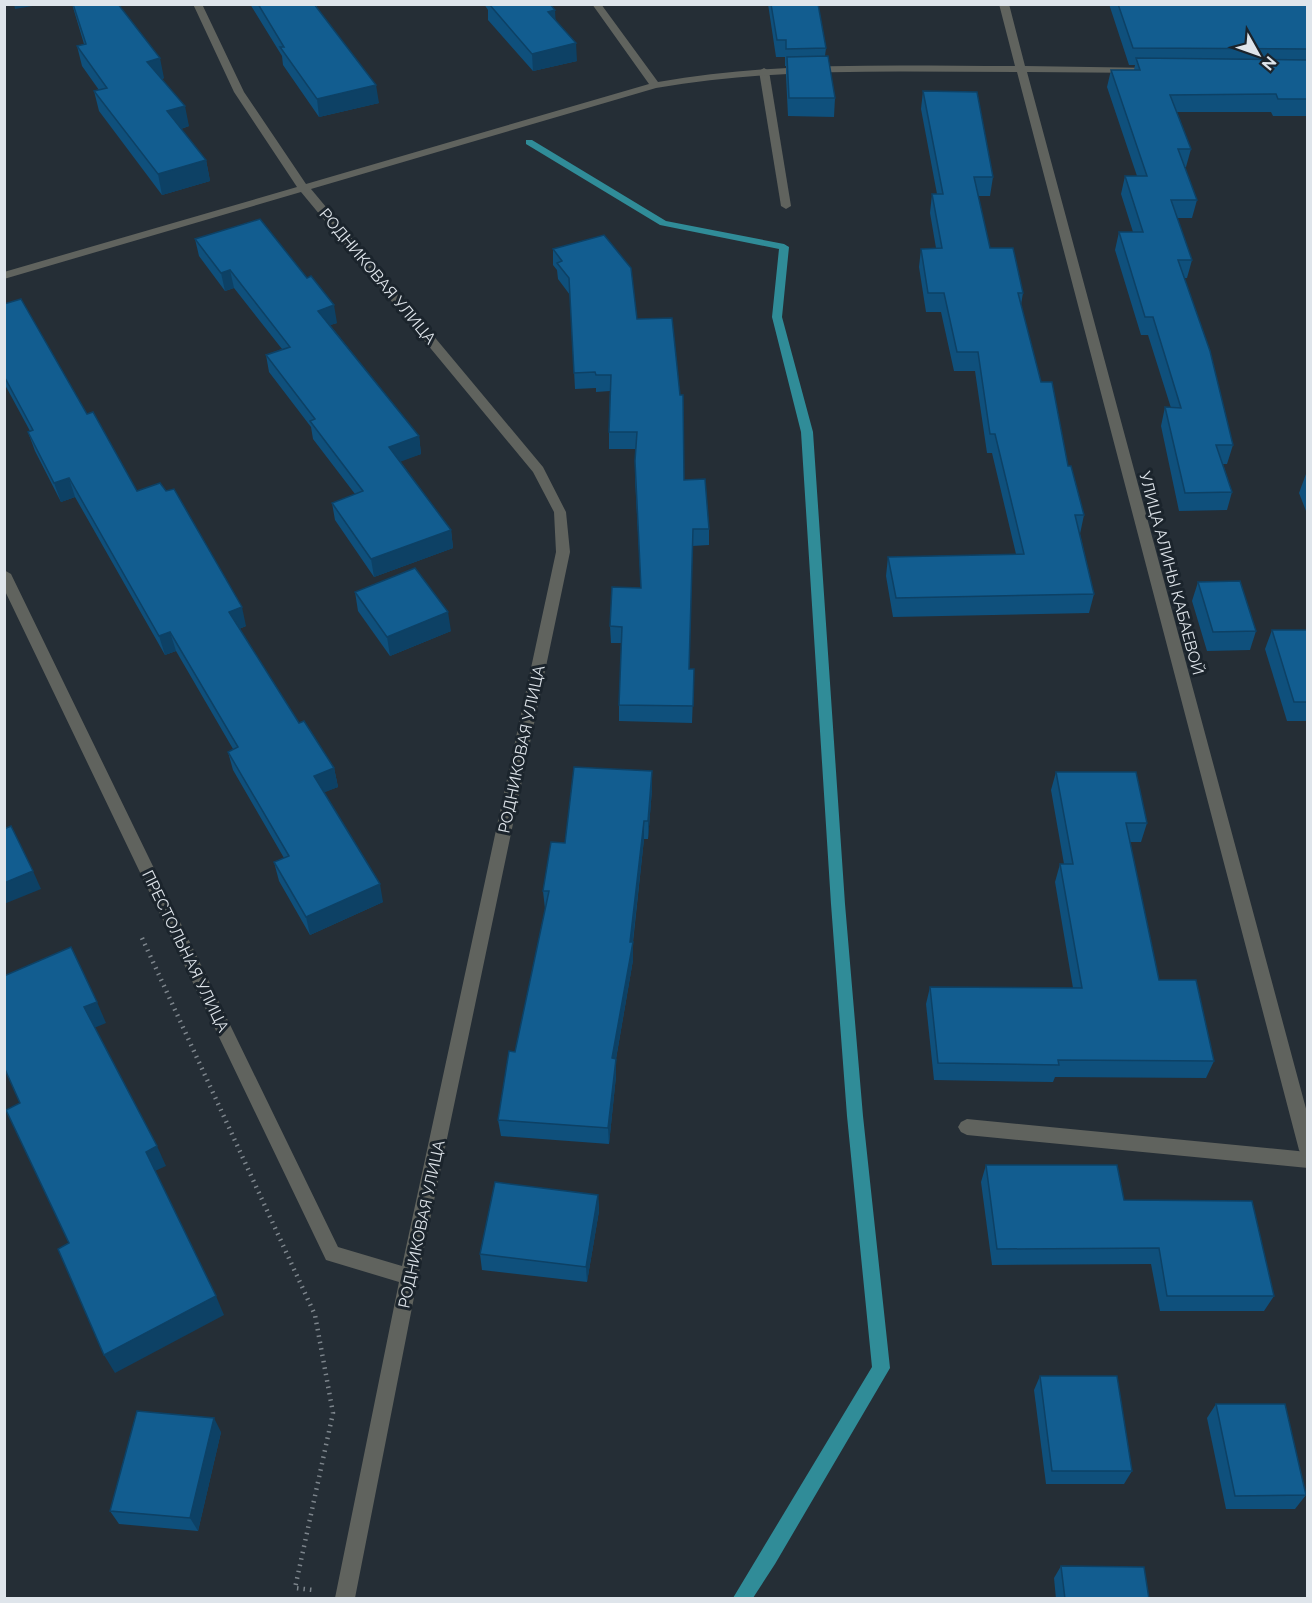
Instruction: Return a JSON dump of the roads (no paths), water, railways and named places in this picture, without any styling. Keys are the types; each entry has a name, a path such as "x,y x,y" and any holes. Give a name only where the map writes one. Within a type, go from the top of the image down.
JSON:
{"street":[{"name":"РОДНИКОВАЯ УЛИЦА","path":"197,4 239,92 305,190 539,470 560,512 563,552 345,1595"},
{"path":"596,4 655,86"},
{"name":"УЛИЦА АЛИНЫ КАБАЕВОЙ","path":"1004,4 1301,1099 1308,1150"},
{"path":"4,276 689,78 764,71 1021,68 1164,70"},
{"path":"764,71 786,206"},
{"name":"ПРЕСТОЛЬНАЯ УЛИЦА","path":"4,574 332,1254 410,1277"},
{"path":"967,1127 1308,1160"}],"waterway":[{"path":"529,142 663,223 784,247 777,317 807,432 838,904 855,1116 881,1368 769,1558 742,1598"}]}
